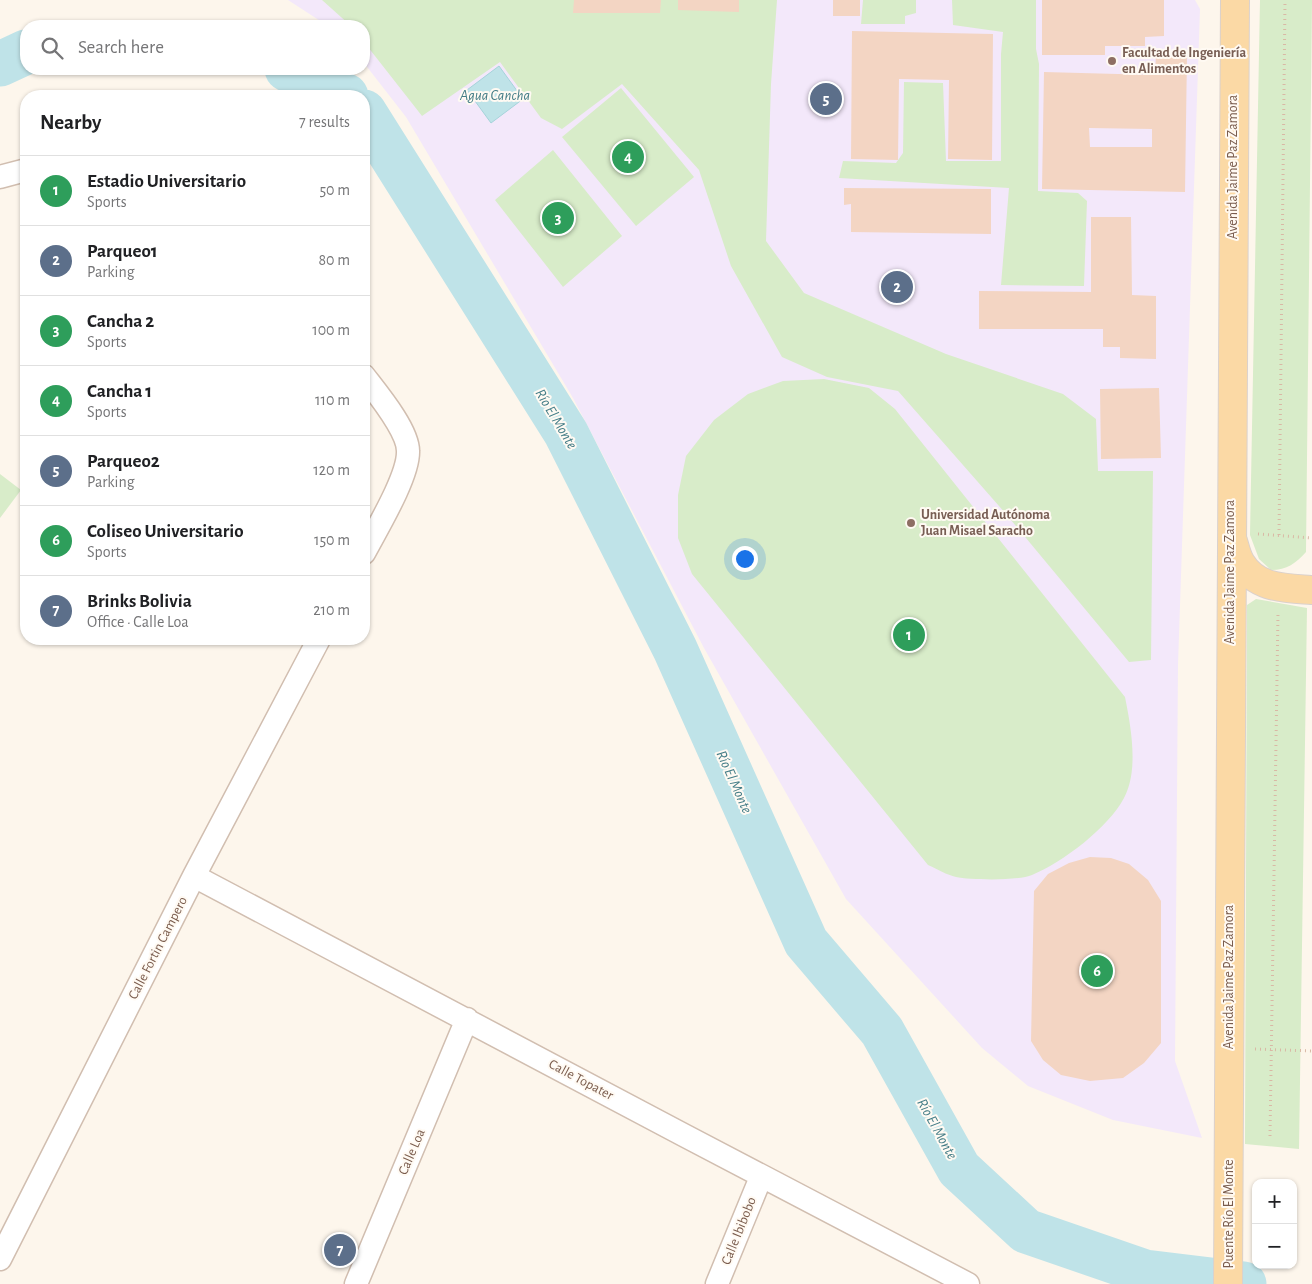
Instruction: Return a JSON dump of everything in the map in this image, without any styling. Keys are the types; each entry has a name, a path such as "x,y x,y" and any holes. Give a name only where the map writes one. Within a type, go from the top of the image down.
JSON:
{"main road":[{"name":"Avenida Jaime Paz Zamora","path":"1229,1144 1230,532 1235,0"},
{"path":"1230,532 1241,563 1260,582 1279,588 1312,590"},
{"name":"Puente Río El Monte","path":"1228,1284 1229,1144"}],"street":[{"path":"0,177 20,172"},
{"path":"370,385 401,430 408,451 400,484 370,542"},
{"name":"Calle Fortin Campero","path":"0,1259 194,876 316,645"},
{"name":"Calle Topater","path":"194,876 467,1019 761,1178 968,1284"},
{"name":"Calle Loa","path":"356,1284 467,1019"},
{"name":"Calle Ibibobo","path":"717,1284 761,1178"}],"path":[{"path":"1279,535 1285,0"},
{"path":"1230,532 1312,538"},
{"path":"1270,1136 1279,588"},
{"path":"1229,1048 1312,1051"}],"shaded area":[{"name":"Universidad Autónoma Juan Misael Saracho","path":"288,0 1195,0 1200,9 1178,665 1175,1061 1202,1138 1113,1120 1028,1086 982,1048 846,899 704,648 573,398 406,117 370,71 370,20 319,20"}],"green space":[{"path":"322,0 777,0 771,84 766,241 804,293 946,354 1063,394 1096,419 1098,471 1153,471 1151,660 1129,662 1006,514 898,391 827,377 782,357 731,266 699,170 622,84 562,129 541,118 500,62 422,116 370,50 370,20 344,20"},
{"path":"863,0 916,0 916,13 905,16 905,24 861,24"},
{"path":"952,0 1036,0 1036,49 1039,64 1038,191 1078,193 1087,201 1084,286 1001,285 1009,188 839,178 843,161 896,163 903,153 904,82 943,83 946,161 1001,161 1001,54 1003,32 953,25"},
{"path":"1260,0 1312,0 1306,552 1291,565 1282,569 1271,570 1259,559 1250,535"},
{"path":"621,88 694,177 636,226 562,137"},
{"path":"553,150 622,236 563,287 495,200"},
{"path":"824,379 869,388 895,409 1125,697 1131,735 1132,762 1129,787 1124,798 1107,821 1084,843 1057,862 1032,875 1006,879 963,878 949,875 928,865 692,574 678,538 678,495 686,456 714,420 748,394 783,381"},
{"path":"0,474 20,489 20,491 0,518"},
{"path":"1256,599 1307,608 1299,1149 1245,1144 1247,605"}],"water":[{"name":"Agua Cancha","path":"499,66 523,99 491,123 467,90"}],"building":[{"path":"574,0 661,0 660,13 573,13"},
{"path":"678,0 739,0 739,12 678,10"},
{"path":"833,0 860,0 860,16 833,16"},
{"path":"1042,0 1164,0 1164,36 1145,37 1145,46 1105,46 1105,55 1042,55"},
{"path":"852,31 993,34 992,160 948,159 949,80 899,79 898,160 851,159"},
{"path":"1156,54 1187,54 1185,192 1042,189 1044,72 1155,75","holes":["1089,128 1152,129 1152,147 1090,147"]},
{"path":"844,188 991,189 991,234 851,232 851,204 844,205"},
{"path":"1091,217 1131,217 1132,295 1156,296 1156,359 1120,358 1120,347 1103,347 1103,329 979,329 979,291 1091,292"},
{"path":"1159,388 1161,458 1101,459 1100,389"},
{"path":"1090,857 1111,858 1129,864 1148,880 1161,901 1161,1043 1144,1063 1123,1078 1090,1081 1061,1075 1043,1060 1031,1041 1034,891 1048,874 1069,863"}],"waterway":[{"name":"Río El Monte","path":"0,64 20,55"},
{"name":"Río El Monte","path":"300,75 333,90"},
{"name":"Río El Monte","path":"370,122 566,433 675,649 806,942 882,1031 959,1169 1026,1231 1145,1272 1244,1284"}],"place":[{"name":"Facultad de Ingeniería en Alimentos","path":"1112,61"},
{"name":"Parqueo2","path":"826,99"},
{"name":"Cancha 1","path":"628,157"},
{"name":"Cancha 2","path":"558,218"},
{"name":"Parqueo1","path":"897,287"},
{"name":"Universidad Autónoma Juan Misael Saracho","path":"911,523"},
{"name":"Estadio Universitario","path":"909,635"},
{"name":"Coliseo Universitario","path":"1097,971"},
{"name":"Brinks Bolivia","path":"340,1250"}]}
